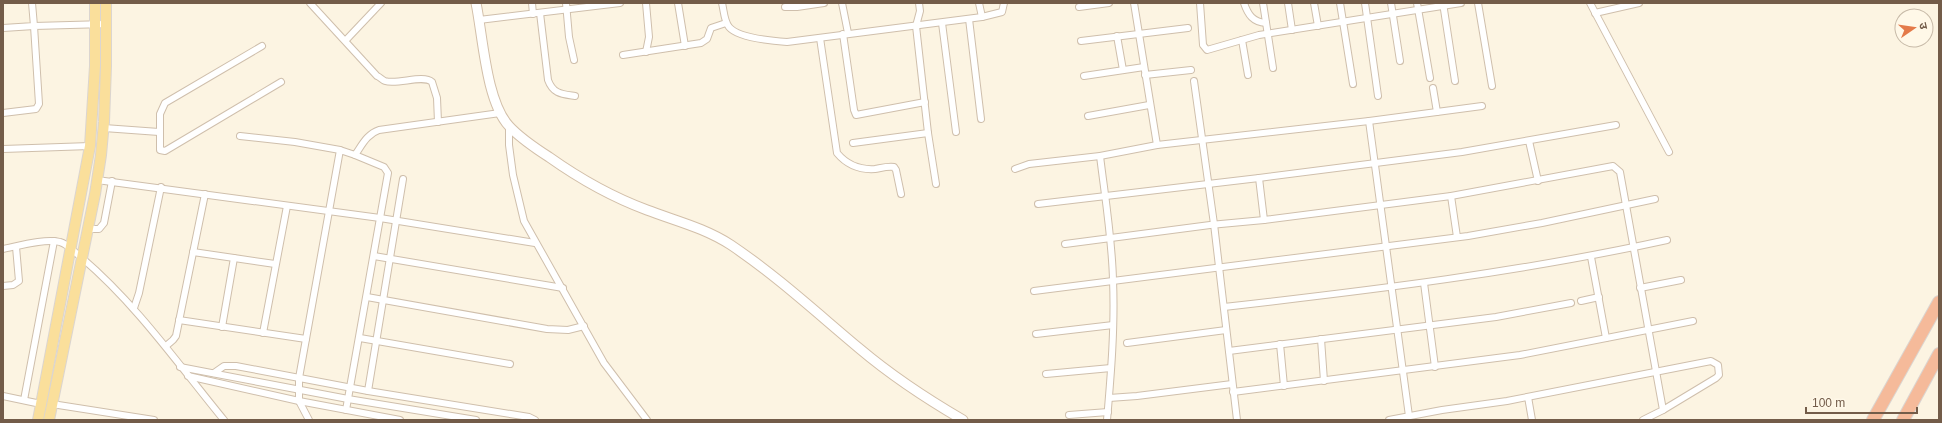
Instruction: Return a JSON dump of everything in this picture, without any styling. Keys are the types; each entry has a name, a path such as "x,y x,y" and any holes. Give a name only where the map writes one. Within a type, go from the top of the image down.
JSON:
{"highway":[{"path":"1873,420 1939,302"},
{"path":"1903,420 1939,354"}],"main road":[{"path":"38,420 30,402 71,249 87,146 95,3"},
{"path":"49,420 97,180 104,128 106,3"},
{"path":"476,3 487,70 500,113 509,126 530,145 592,185 618,199 707,232 730,245 807,303 861,350 910,387 963,420"}],"street":[{"path":"3,113 32,111 36,109 39,104 32,3"},
{"path":"310,3 346,40 377,76 386,81 396,82 429,80 434,87 437,98 438,122"},
{"path":"346,40 381,3"},
{"path":"532,3 533,14"},
{"path":"566,3 569,37 574,60"},
{"path":"480,20 567,11 620,3"},
{"path":"646,3 649,37 646,52"},
{"path":"678,3 685,46"},
{"path":"722,3 726,23 732,31 768,40 787,42 982,17 1002,12 1004,3"},
{"path":"785,7 797,7 824,3"},
{"path":"842,3 854,110 856,114 925,102"},
{"path":"919,3 920,11 916,26 928,133 936,184"},
{"path":"979,3 982,17"},
{"path":"1079,7 1109,3"},
{"path":"1134,3 1149,105 1157,145"},
{"path":"1200,3 1201,35 1206,49 1268,34 1367,19 1443,4 1461,3"},
{"path":"1244,3 1250,16 1255,20 1266,23"},
{"path":"1263,3 1273,68"},
{"path":"1288,3 1292,30"},
{"path":"1314,3 1318,26"},
{"path":"1340,3 1353,84"},
{"path":"1365,3 1378,96"},
{"path":"1391,3 1400,61"},
{"path":"1416,3 1430,78"},
{"path":"1478,3 1492,86"},
{"path":"1590,3 1669,152"},
{"path":"1595,13 1639,3"},
{"path":"1443,4 1455,81"},
{"path":"540,14 550,88 556,92 575,96"},
{"path":"969,19 981,119"},
{"path":"623,55 685,46 705,41 711,28 726,23"},
{"path":"942,23 956,132"},
{"path":"3,28 106,24"},
{"path":"1081,41 1188,28"},
{"path":"1117,36 1123,70"},
{"path":"820,38 838,153 843,161 856,167 875,169 894,167 901,194"},
{"path":"1242,40 1248,75"},
{"path":"262,46 165,103 161,108 159,147 162,151 165,151 281,82"},
{"path":"1084,76 1144,67"},
{"path":"1145,75 1191,70"},
{"path":"1194,81 1209,184 1237,420"},
{"path":"1433,88 1437,112"},
{"path":"1088,116 1149,105"},
{"path":"1015,169 1030,164 1100,156 1157,145 1370,121 1482,106"},
{"path":"355,155 372,132 500,113"},
{"path":"1370,121 1387,245 1396,329 1409,416"},
{"path":"1038,204 1105,197 1462,152 1616,125"},
{"path":"509,126 509,145 518,202 524,221 535,243 563,288 604,363 647,420"},
{"path":"104,128 159,132"},
{"path":"853,143 928,133"},
{"path":"240,136 295,142 340,150 355,155 387,170 360,338 346,410"},
{"path":"1529,141 1538,181"},
{"path":"3,149 87,146"},
{"path":"309,420 299,401 298,390 340,150"},
{"path":"1100,156 1111,238 1114,280 1111,368 1107,420"},
{"path":"1065,244 1214,224 1264,220 1451,196 1613,166 1620,172 1663,410"},
{"path":"1259,178 1264,220"},
{"path":"368,391 403,179"},
{"path":"97,180 161,187 380,218 535,243"},
{"path":"88,228 99,229 104,223 112,181"},
{"path":"134,308 140,293 161,187"},
{"path":"166,346 173,340 179,320 205,194"},
{"path":"1451,196 1456,237"},
{"path":"1034,291 1456,237 1542,223 1655,199"},
{"path":"263,333 287,206"},
{"path":"1224,308 1516,270 1591,257 1667,240"},
{"path":"3,396 30,402 57,242"},
{"path":"3,249 57,242 71,249 108,281 134,308 224,420"},
{"path":"3,286 12,285 18,281 16,247"},
{"path":"193,252 275,264"},
{"path":"374,256 563,288"},
{"path":"1591,257 1606,338"},
{"path":"222,327 234,258"},
{"path":"1640,288 1682,280"},
{"path":"1424,283 1435,367"},
{"path":"367,297 547,329 568,330 584,326"},
{"path":"1581,301 1599,297"},
{"path":"1228,351 1496,317 1571,303"},
{"path":"179,320 306,339"},
{"path":"1233,392 1520,355 1694,321"},
{"path":"1036,334 1113,325"},
{"path":"1127,343 1226,330"},
{"path":"360,338 510,364"},
{"path":"1321,338 1324,381"},
{"path":"1280,344 1284,386"},
{"path":"1389,420 1397,420 1409,416 1528,397 1711,361 1718,365 1719,375 1716,378 1663,410 1642,420"},
{"path":"214,373 224,366 230,366 350,388 529,417 536,420"},
{"path":"180,367 348,399 476,420"},
{"path":"1046,374 1111,368"},
{"path":"188,376 299,401 400,420"},
{"path":"1109,398 1232,384"},
{"path":"1528,397 1532,420"},
{"path":"52,404 154,420"},
{"path":"1069,415 1108,412"}]}
